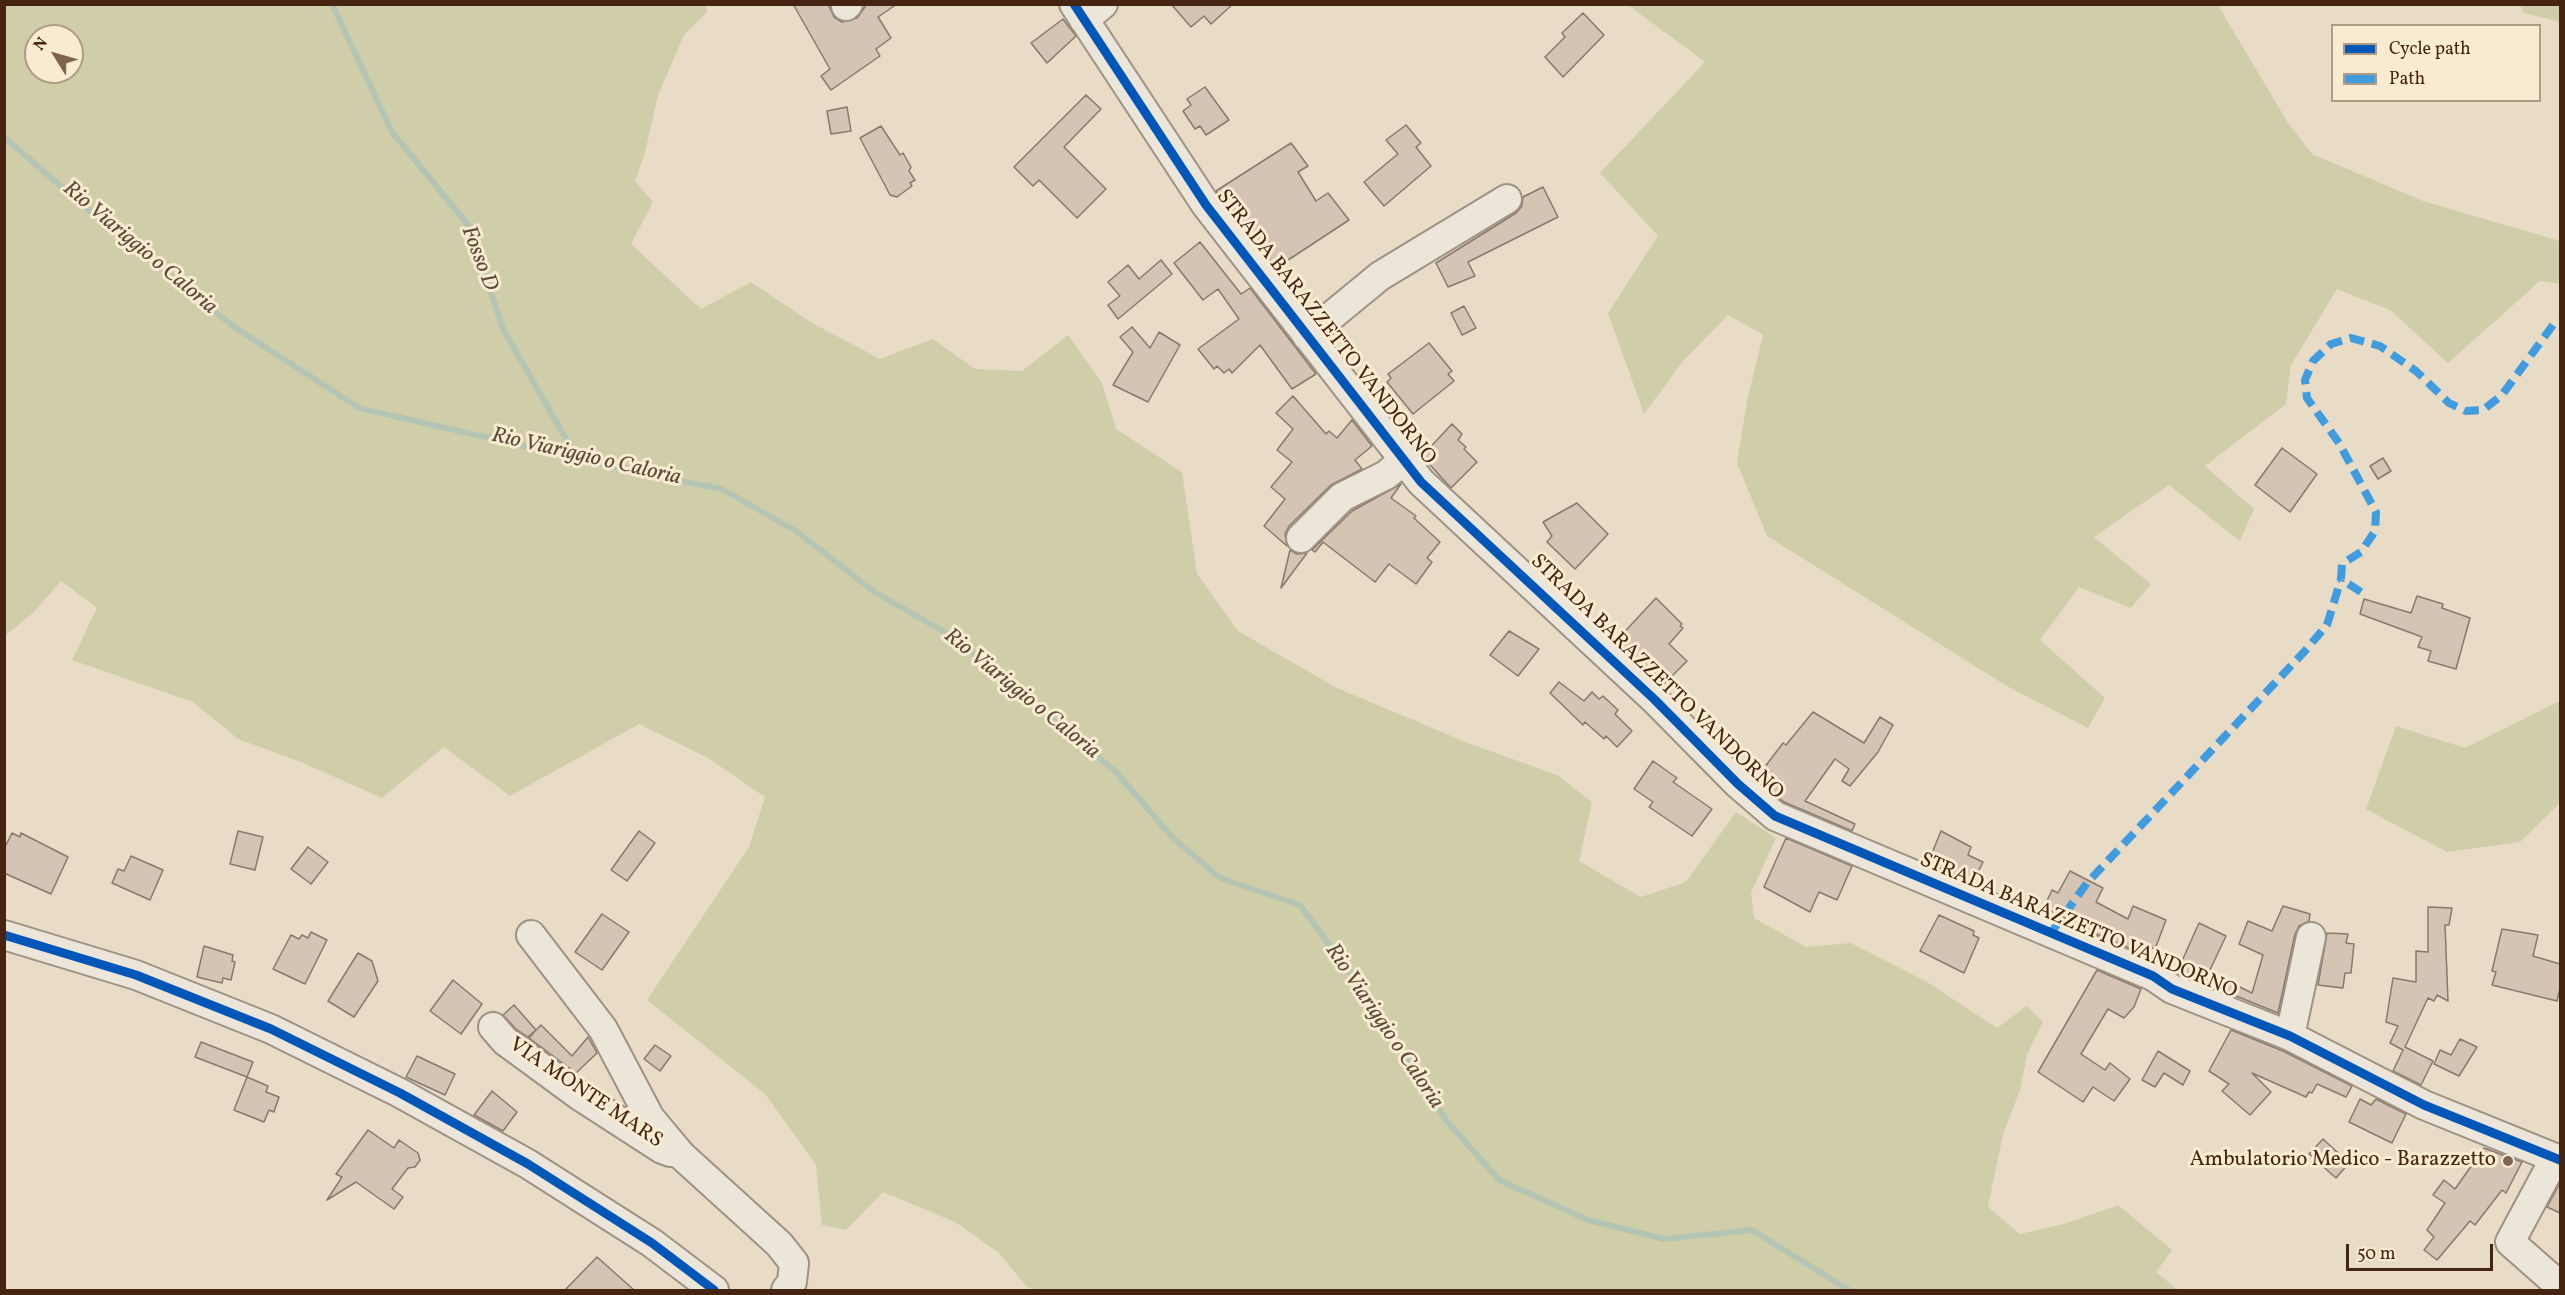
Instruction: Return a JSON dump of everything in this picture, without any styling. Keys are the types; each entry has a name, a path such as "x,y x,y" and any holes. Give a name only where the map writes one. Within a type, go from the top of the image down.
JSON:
{"street":[{"name":"STRADA BARAZZETTO VANDORNO","path":"1087,10 1206,205 1421,482 1654,699 1738,784 1775,816 2153,976 2172,989 2289,1036 2424,1105 2558,1159"},
{"path":"1307,336 1380,276 1507,199"},
{"path":"1301,538 1342,496 1386,475 1404,460"},
{"path":"4,935 136,975 167,987 271,1029 400,1093 528,1164 652,1243 714,1290"},
{"name":"VIA MONTE MARS","path":"531,935 603,1029 650,1118 681,1155 794,1263 792,1282 786,1290"},
{"path":"2289,1036 2311,937"},
{"name":"VIA MONTE MARS","path":"493,1027 505,1041 580,1096 662,1149 681,1155"},
{"path":"2558,1159 2510,1242 2560,1286"}],"green space":[{"path":"5,4 706,5 707,12 684,35 658,95 645,153 635,181 653,202 631,244 701,309 751,282 812,323 880,359 933,339 975,369 1022,371 1068,335 1102,383 1116,429 1182,472 1197,574 1238,631 1337,688 1468,743 1557,775 1592,802 1579,861 1641,897 1686,882 1736,812 1776,838 1751,893 1754,918 1806,947 1851,943 1927,982 1997,1028 2027,1006 2043,1022 2027,1055 2020,1090 2003,1134 1988,1207 2020,1234 2064,1224 2118,1205 2172,1250 2156,1272 2178,1290 1037,1290 1027,1287 999,1253 955,1222 883,1192 846,1230 822,1225 816,1165 765,1094 647,1000 749,847 765,797 708,758 639,724 510,796 444,747 382,798 301,762 238,739 193,702 72,660 97,608 61,581 34,612 5,636"},
{"path":"1628,5 2218,5 2288,123 2312,154 2423,201 2560,241 2560,284 2540,281 2448,363 2390,310 2337,289 2291,365 2286,404 2205,466 2254,509 2240,541 2169,485 2094,537 2151,584 2131,608 2079,587 2040,640 2105,698 2088,728 2005,685 1767,536 1737,463 1747,401 1763,335 1728,315 1683,361 1644,414 1608,313 1658,236 1600,173 1705,62"},
{"path":"2520,5 2560,5 2560,22 2524,13"},
{"path":"2560,701 2560,803 2520,842 2447,852 2366,809 2396,726 2465,748"}],"building":[{"path":"793,4 828,4 834,17 842,22 857,18 867,4 897,4 878,17 891,38 876,49 880,56 831,90 821,76 830,69"},
{"path":"1171,4 1233,4 1211,24 1204,16 1191,27"},
{"path":"1583,13 1604,35 1563,77 1545,57 1565,37 1562,33"},
{"path":"1063,19 1076,36 1047,63 1031,43"},
{"path":"1205,87 1229,120 1206,135 1200,126 1195,129 1183,111 1191,105 1187,99"},
{"path":"1086,95 1101,109 1064,147 1106,189 1077,218 1039,180 1033,186 1014,167"},
{"path":"847,107 851,131 831,134 827,111"},
{"path":"1406,125 1421,143 1416,147 1431,166 1384,206 1364,182 1398,154 1386,140"},
{"path":"881,126 900,155 903,153 911,167 909,171 915,180 910,183 912,186 897,197 890,195 860,138"},
{"path":"1291,143 1308,166 1298,172 1316,201 1328,193 1349,220 1276,268 1216,191"},
{"path":"1543,187 1558,217 1468,262 1475,276 1448,287 1436,263 1516,213 1522,206 1523,197"},
{"path":"1200,242 1241,294 1250,288 1316,374 1292,389 1260,345 1232,373 1229,369 1224,373 1217,366 1214,369 1198,349 1239,319 1218,289 1203,300 1174,263"},
{"path":"1161,260 1172,274 1118,319 1108,305 1120,296 1108,282 1128,265 1139,279"},
{"path":"1464,306 1476,328 1462,335 1451,313"},
{"path":"1132,327 1150,348 1159,332 1180,345 1148,402 1113,385 1133,352 1120,337"},
{"path":"1429,343 1452,371 1448,374 1454,381 1413,414 1387,382 1391,378 1388,374"},
{"path":"1293,396 1326,434 1329,431 1337,438 1352,420 1372,446 1355,460 1362,469 1331,485 1289,526 1285,534 1287,546 1264,526 1285,499 1271,487 1292,462 1277,450 1293,429 1276,413"},
{"path":"1452,424 1462,434 1458,440 1477,462 1451,488 1422,456"},
{"path":"2282,448 2317,474 2290,512 2255,485"},
{"path":"2383,458 2391,471 2378,479 2370,466"},
{"path":"1401,484 1391,498 1416,516 1414,518 1440,542 1427,558 1432,562 1416,584 1389,564 1375,582 1323,542 1315,552 1312,550 1352,511"},
{"path":"1577,503 1608,534 1575,569 1547,542 1552,536 1543,522"},
{"path":"1290,550 1297,554 1307,553 1281,588"},
{"path":"2417,596 2443,604 2442,608 2470,618 2456,669 2428,661 2431,651 2418,647 2422,637 2360,614 2364,599 2411,613"},
{"path":"1656,598 1682,624 1680,626 1683,628 1669,644 1687,661 1663,685 1616,641"},
{"path":"1509,631 1539,649 1518,676 1490,655"},
{"path":"1559,682 1584,701 1592,692 1599,699 1603,696 1618,710 1615,714 1632,731 1617,747 1606,736 1604,739 1585,722 1583,725 1550,693"},
{"path":"1813,712 1864,743 1880,717 1893,725 1878,752 1850,786 1842,781 1849,769 1835,759 1805,801 1855,824 1852,831 1784,802 1763,784 1771,773 1764,768 1783,743 1786,745"},
{"path":"1653,761 1677,778 1673,782 1712,809 1692,836 1649,807 1653,802 1634,789"},
{"path":"238,831 263,837 255,870 230,864"},
{"path":"639,831 655,843 627,881 611,870"},
{"path":"1941,831 1971,847 1968,855 1983,862 1973,882 1928,863"},
{"path":"12,833 20,837 21,833 68,857 51,894 4,873 4,849"},
{"path":"1786,838 1852,866 1837,900 1819,892 1810,912 1764,887"},
{"path":"308,847 328,862 311,884 291,869"},
{"path":"131,856 163,870 150,900 112,883 118,869 124,871"},
{"path":"2070,871 2103,888 2096,902 2128,919 2133,906 2166,920 2155,949 2148,946 2145,955 2068,922 2069,920 2044,907 2052,890 2058,893"},
{"path":"2283,906 2310,914 2309,921 2299,926 2295,934 2278,1013 2177,972 2199,923 2226,936 2209,972 2252,993 2263,955 2239,944 2248,921 2272,931"},
{"path":"2428,907 2452,908 2449,925 2445,925 2448,1001 2437,995 2434,1001 2428,998 2405,1047 2433,1061 2421,1085 2393,1071 2403,1050 2390,1043 2398,1026 2386,1022 2393,978 2416,982 2416,951 2428,952"},
{"path":"602,914 629,932 602,970 575,952"},
{"path":"1939,915 1974,931 1973,935 1979,938 1964,973 1920,951"},
{"path":"2502,929 2538,935 2533,956 2560,964 2560,988 2557,1001 2492,985 2496,972 2492,971"},
{"path":"311,932 327,940 305,984 273,969 291,935 299,939 302,935 308,938"},
{"path":"2327,933 2348,934 2346,943 2354,944 2351,973 2345,973 2343,988 2318,985"},
{"path":"204,946 233,955 232,961 235,962 231,980 223,978 222,983 197,977"},
{"path":"358,953 372,961 378,981 354,1017 328,1001"},
{"path":"2097,970 2141,989 2134,1007 2124,1018 2108,1009 2081,1054 2105,1070 2110,1063 2130,1079 2114,1101 2093,1087 2083,1102 2038,1072"},
{"path":"453,980 482,1004 461,1034 430,1011"},
{"path":"514,1005 536,1030 528,1037 516,1029 503,1015"},
{"path":"541,1025 572,1056 588,1037 597,1053 576,1073 529,1038"},
{"path":"2231,1030 2283,1051 2352,1086 2346,1097 2317,1084 2312,1093 2309,1092 2306,1097 2252,1073 2271,1092 2250,1115 2222,1091 2229,1084 2209,1071"},
{"path":"2460,1039 2477,1047 2459,1076 2434,1064 2440,1050 2451,1055"},
{"path":"201,1042 253,1062 247,1077 195,1057"},
{"path":"655,1045 671,1056 660,1071 644,1059"},
{"path":"2158,1051 2190,1071 2183,1085 2164,1073 2155,1087 2142,1080"},
{"path":"417,1056 455,1074 445,1095 406,1077"},
{"path":"247,1077 268,1086 266,1092 279,1097 274,1112 269,1110 264,1122 234,1110"},
{"path":"492,1091 517,1112 503,1131 474,1115"},
{"path":"2360,1099 2371,1105 2376,1099 2406,1114 2392,1143 2349,1122"},
{"path":"368,1130 394,1148 399,1140 418,1153 420,1160 415,1167 408,1168 392,1189 403,1197 394,1209 356,1182 327,1200 342,1177 336,1174"},
{"path":"2323,1139 2349,1163 2336,1178 2309,1154"},
{"path":"2484,1148 2522,1162 2506,1193 2502,1190 2475,1225 2470,1221 2437,1260 2424,1250 2434,1237 2427,1230 2445,1203 2433,1195 2444,1180 2455,1189"},
{"path":"2560,1183 2560,1213 2547,1207"},
{"path":"597,1257 634,1290 565,1290"}],"waterway":[{"name":"Fosso D","path":"332,4 392,132 469,226 503,329 577,458"},
{"name":"Rio Viariggio o Caloria","path":"4,137 92,213 233,326 359,408 650,475 722,489 796,531 876,593 955,638 1116,772 1174,839 1220,878 1300,905 1352,976 1446,1120 1499,1180 1588,1220 1664,1239 1752,1230 1849,1290"}],"marked path":[{"path":"2361,592 2341,579 2342,564 2361,552 2375,531 2376,512 2339,443 2307,398 2305,380 2313,361 2331,344 2351,338 2380,346 2416,371 2449,403 2466,411 2483,410 2502,395 2553,325 2560,321"},
{"path":"2051,933 2087,883 2327,625 2341,579"}],"cycle path":[{"path":"1074,4 1206,205 1421,482 1654,699 1738,784 1775,816 2153,976 2172,989 2290,1036 2424,1105 2560,1160"},
{"path":"4,935 136,975 271,1029 400,1093 528,1164 652,1243 714,1290"}],"place":[{"name":"Ambulatorio Medico - Barazzetto","path":"2508,1161"}]}
